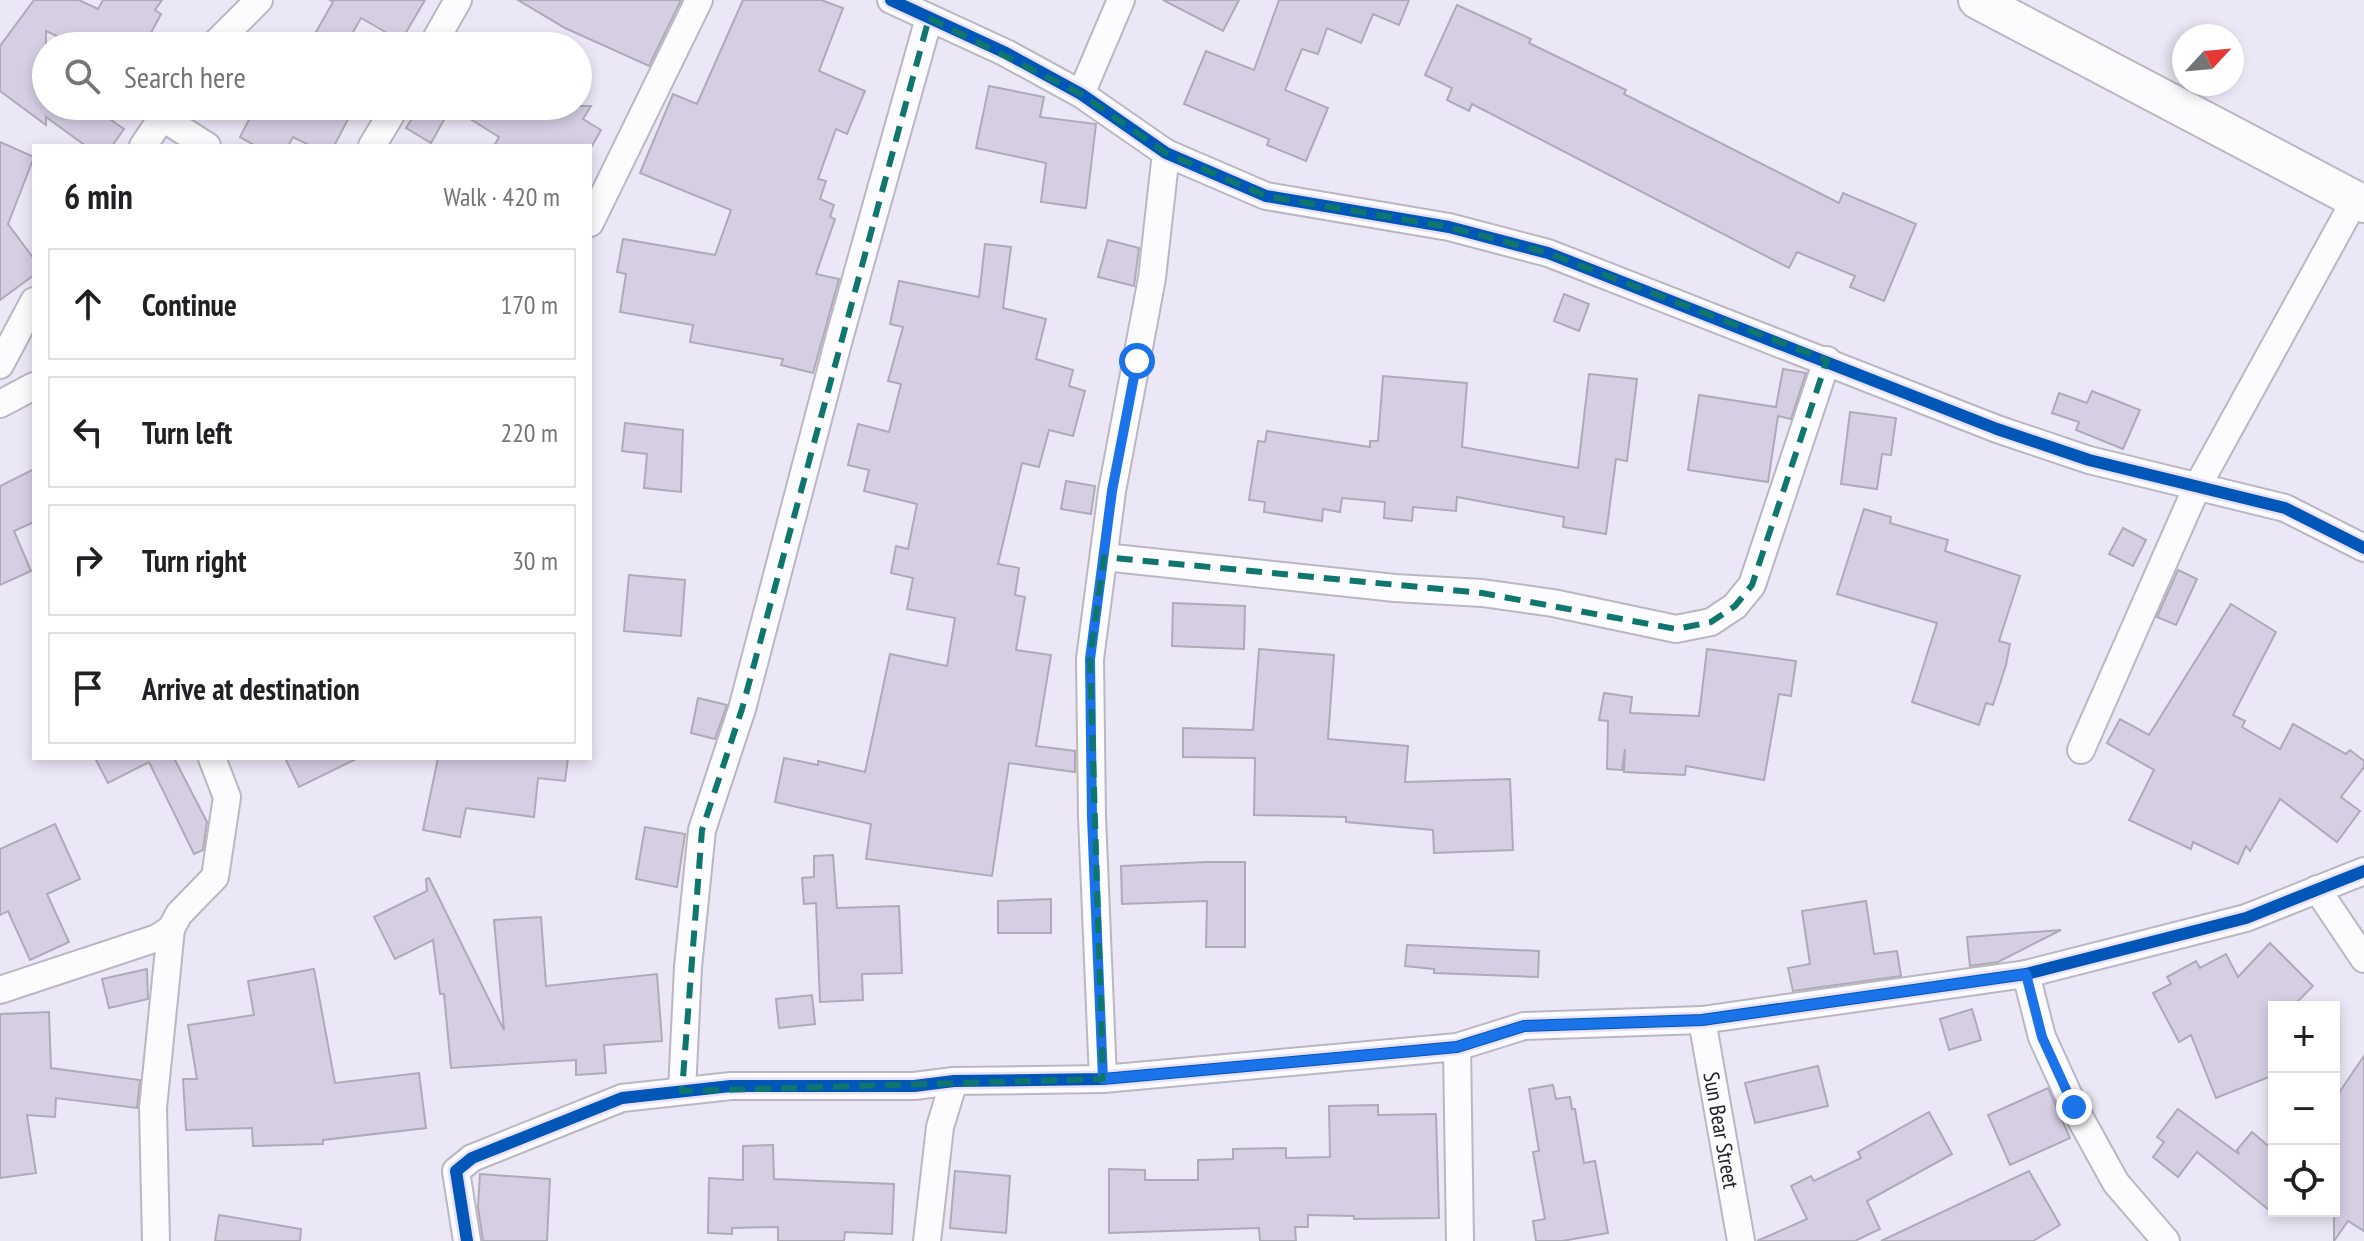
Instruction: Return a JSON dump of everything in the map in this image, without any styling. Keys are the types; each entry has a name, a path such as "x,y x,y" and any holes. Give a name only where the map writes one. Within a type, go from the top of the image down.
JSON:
{"main road":[{"path":"1977,0 2359,202"}],"street":[{"path":"227,32 259,0"},
{"path":"440,32 458,0"},
{"path":"592,219 699,0"},
{"path":"891,0 1081,94 1166,153 1266,196 1449,227 1548,253 1997,429 2089,460 2196,489 2285,508 2364,548"},
{"path":"1081,94 1121,0"},
{"path":"682,1091 688,967 702,830 742,709 839,339 929,18"},
{"path":"144,144 161,120"},
{"path":"176,120 205,144"},
{"path":"373,144 388,120"},
{"path":"1103,1079 1092,817 1090,659 1112,491 1152,278 1166,153"},
{"path":"2081,750 2196,489 2359,202"},
{"path":"0,365 32,305"},
{"path":"1104,557 1395,588 1482,593 1553,603 1676,629 1711,622 1735,606 1752,585 1827,360"},
{"path":"0,404 32,387"},
{"path":"156,1241 153,1108 171,929 179,914 215,877 227,797 213,760"},
{"path":"467,1241 456,1171 472,1158 622,1098 731,1086 899,1086 954,1081 1103,1079 1457,1047 1524,1026 1702,1020 2026,974 2246,918 2364,871"},
{"path":"2317,889 2364,959"},
{"path":"0,990 157,938 171,929"},
{"path":"2026,974 2042,1037 2074,1107 2116,1183 2166,1241"},
{"name":"Sun Bear Street","path":"1702,1020 1741,1241"},
{"path":"1457,1047 1455,1120 1460,1241"},
{"path":"927,1241 940,1127 954,1081"}],"highlighted area":[{"path":"929,18 1081,94 1166,153 1266,196 1449,227 1548,253 1827,360 1752,585 1735,606 1711,622 1676,629 1482,593 1104,557 1090,659 1103,1079 682,1091 702,830 742,709"}],"building":[{"path":"34,0 79,0 98,9 103,0 162,0 155,10 161,14 151,32 32,32 32,115 0,91 0,46"},
{"path":"330,0 425,0 406,32 385,32 361,18 353,32 316,32 333,2"},
{"path":"518,0 681,0 649,66 592,40 592,32 574,32"},
{"path":"743,0 821,0 843,8 819,71 865,91 847,134 836,129 818,179 826,181 820,199 834,205 830,217 835,219 816,274 839,279 813,373 781,365 783,359 690,342 693,325 620,312 626,274 617,272 623,239 715,255 731,210 640,173 673,94 697,104"},
{"path":"1163,0 1239,0 1223,31"},
{"path":"1279,0 1409,0 1399,25 1373,14 1361,43 1327,28 1318,54 1302,49 1285,90 1328,108 1306,161 1267,145 1269,139 1184,104 1206,51 1254,70"},
{"path":"1457,5 1531,39 1529,43 1626,90 1624,94 1839,203 1843,193 1916,224 1884,301 1850,287 1855,276 1797,252 1789,268 1472,104 1469,111 1447,100 1452,88 1425,75"},
{"path":"989,86 1044,97 1040,117 1096,124 1086,208 1041,202 1046,163 976,148"},
{"path":"50,120 111,120 124,129 113,144 83,144"},
{"path":"249,120 348,120 335,144 307,144 293,137 289,144 252,144 240,137"},
{"path":"411,120 444,120 431,143 406,128"},
{"path":"472,120 585,120 601,130 592,146 495,144 499,137"},
{"path":"0,142 32,156 8,224 32,256 32,276 0,300"},
{"path":"1108,240 1139,248 1134,286 1098,277"},
{"path":"985,244 1011,247 1003,308 1046,319 1036,359 1073,370 1069,386 1085,391 1073,436 1049,430 1039,467 1022,463 998,564 1019,568 1015,595 1025,597 1016,650 1051,655 1036,746 1075,751 1075,772 1009,763 992,876 866,859 871,824 775,802 784,758 818,765 818,761 865,772 890,654 947,666 955,618 907,609 913,578 891,573 896,546 908,549 917,504 864,491 869,470 848,465 858,424 889,432 901,384 888,381 903,327 890,324 899,281 979,297"},
{"path":"1564,294 1589,304 1579,331 1554,321"},
{"path":"1783,369 1806,373 1791,419 1778,416 1768,482 1688,470 1699,395 1776,407"},
{"path":"1589,374 1637,379 1627,461 1616,459 1606,534 1563,527 1564,517 1457,497 1456,511 1413,507 1412,521 1384,518 1385,502 1342,498 1340,512 1323,509 1322,521 1264,512 1265,502 1249,500 1258,441 1265,442 1267,431 1370,447 1370,441 1378,441 1383,376 1467,383 1462,447 1578,468"},
{"path":"2092,391 2140,410 2123,449 2076,430 2079,422 2052,413 2059,393 2087,403"},
{"path":"1850,412 1896,418 1891,455 1882,454 1877,489 1841,484"},
{"path":"625,423 683,430 681,492 644,488 647,454 622,451"},
{"path":"32,470 32,523 14,531 31,571 0,585 0,486"},
{"path":"1066,481 1095,486 1091,514 1061,509"},
{"path":"1864,509 1891,517 1890,523 1948,540 1945,551 2020,576 1999,641 2010,644 2006,665 1993,705 1986,703 1979,725 1912,702 1937,623 1837,594"},
{"path":"2123,528 2146,540 2133,566 2109,554"},
{"path":"2178,570 2197,579 2176,625 2157,617"},
{"path":"629,575 685,580 681,636 624,631"},
{"path":"1173,603 1245,606 1244,649 1172,646"},
{"path":"2231,604 2276,632 2233,715 2245,721 2242,727 2280,749 2293,724 2346,754 2350,750 2364,761 2364,767 2341,797 2360,811 2337,842 2280,799 2250,851 2246,846 2238,864 2193,842 2191,849 2129,820 2154,770 2107,743 2120,719 2149,735"},
{"path":"1259,649 1334,655 1328,739 1408,746 1405,782 1510,779 1513,850 1434,853 1433,830 1346,822 1346,817 1254,815 1255,758 1183,757 1183,728 1253,730"},
{"path":"1707,649 1796,661 1791,696 1779,694 1764,780 1686,766 1685,775 1624,772 1625,749 1622,770 1607,769 1608,721 1599,720 1604,693 1632,697 1630,713 1699,716"},
{"path":"698,698 727,705 715,739 691,733"},
{"path":"96,760 175,760 207,822 203,850 194,854 149,762 108,783"},
{"path":"286,760 354,760 299,787"},
{"path":"438,760 568,760 565,781 538,778 534,817 466,808 460,837 423,830"},
{"path":"55,824 80,879 47,894 69,942 30,960 8,911 0,915 0,849"},
{"path":"645,827 685,834 677,887 636,879"},
{"path":"833,855 837,908 899,906 902,973 862,974 863,1000 820,1002 816,903 804,904 802,878 814,877 814,856"},
{"path":"1245,862 1245,947 1206,947 1207,901 1122,904 1121,866"},
{"path":"429,878 504,1030 494,920 541,917 546,986 657,974 662,1041 604,1045 606,1073 576,1075 576,1060 451,1068 444,994 440,994 433,940 395,959 374,917 427,891 426,879"},
{"path":"1051,899 1051,933 998,933 998,901"},
{"path":"1866,901 1874,954 1897,951 1901,976 1793,991 1788,968 1810,964 1802,911"},
{"path":"2061,930 1998,962 1970,966 1967,937"},
{"path":"2270,943 2313,986 2298,1001 2268,1001 2268,1077 2216,1098 2191,1035 2179,1042 2153,993 2171,984 2167,977 2196,961 2200,968 2226,954 2238,977"},
{"path":"1407,945 1539,951 1538,977 1434,973 1434,969 1405,966"},
{"path":"147,969 148,999 109,1008 102,979"},
{"path":"314,969 335,1083 419,1073 426,1128 323,1140 323,1144 253,1146 252,1128 186,1130 183,1079 197,1079 188,1025 254,1015 248,981"},
{"path":"812,995 815,1024 779,1028 776,999"},
{"path":"1972,1009 1981,1040 1949,1050 1940,1019"},
{"path":"49,1012 51,1068 140,1080 137,1108 56,1098 55,1117 27,1115 36,1173 0,1178 0,1014"},
{"path":"2364,1056 2364,1231 2348,1221 2334,1241 2334,1217 2340,1217 2340,1091"},
{"path":"1818,1066 1828,1106 1755,1123 1745,1083"},
{"path":"1553,1085 1556,1099 1570,1097 1572,1109 1575,1109 1584,1163 1595,1161 1608,1233 1562,1241 1536,1241 1533,1221 1545,1219 1533,1152 1539,1151 1529,1089"},
{"path":"2048,1088 2070,1138 2010,1165 1988,1115"},
{"path":"1378,1105 1378,1115 1436,1114 1439,1218 1354,1219 1354,1216 1308,1215 1308,1227 1295,1227 1296,1241 1260,1241 1259,1228 1109,1233 1109,1169 1145,1170 1145,1180 1198,1180 1198,1160 1233,1159 1233,1149 1286,1148 1286,1158 1330,1157 1329,1106"},
{"path":"2178,1109 2239,1154 2237,1150 2252,1132 2268,1146 2268,1209 2197,1152 2178,1177 2153,1157 2164,1142 2157,1137"},
{"path":"1929,1112 1952,1154 1867,1201 1880,1229 1855,1241 1757,1241 1807,1219 1791,1186 1811,1176 1814,1181 1861,1158 1858,1152"},
{"path":"773,1145 774,1179 894,1184 892,1234 845,1232 844,1241 778,1241 778,1227 732,1228 732,1234 708,1233 709,1178 743,1180 743,1146"},
{"path":"955,1171 1010,1176 1006,1233 950,1228"},
{"path":"2029,1171 2060,1225 2033,1241 1881,1241"},
{"path":"480,1174 550,1179 547,1241 483,1241 478,1207"},
{"path":"219,1215 301,1229 300,1241 215,1241"}],"cycle path":[{"path":"891,0 1006,53 1081,94 1166,153 1266,196 1449,227 1548,253 1997,429 2089,460 2285,508 2364,548"},
{"path":"467,1241 456,1171 472,1158 622,1098 731,1086 914,1086 954,1081 1103,1079 1457,1047 1524,1026 1702,1020 2026,974 2246,918 2364,871"}],"route":[{"path":"1137,361 1112,491 1090,659 1092,817 1103,1079 1457,1047 1524,1026 1702,1020 2026,974 2042,1037 2074,1107"}]}
